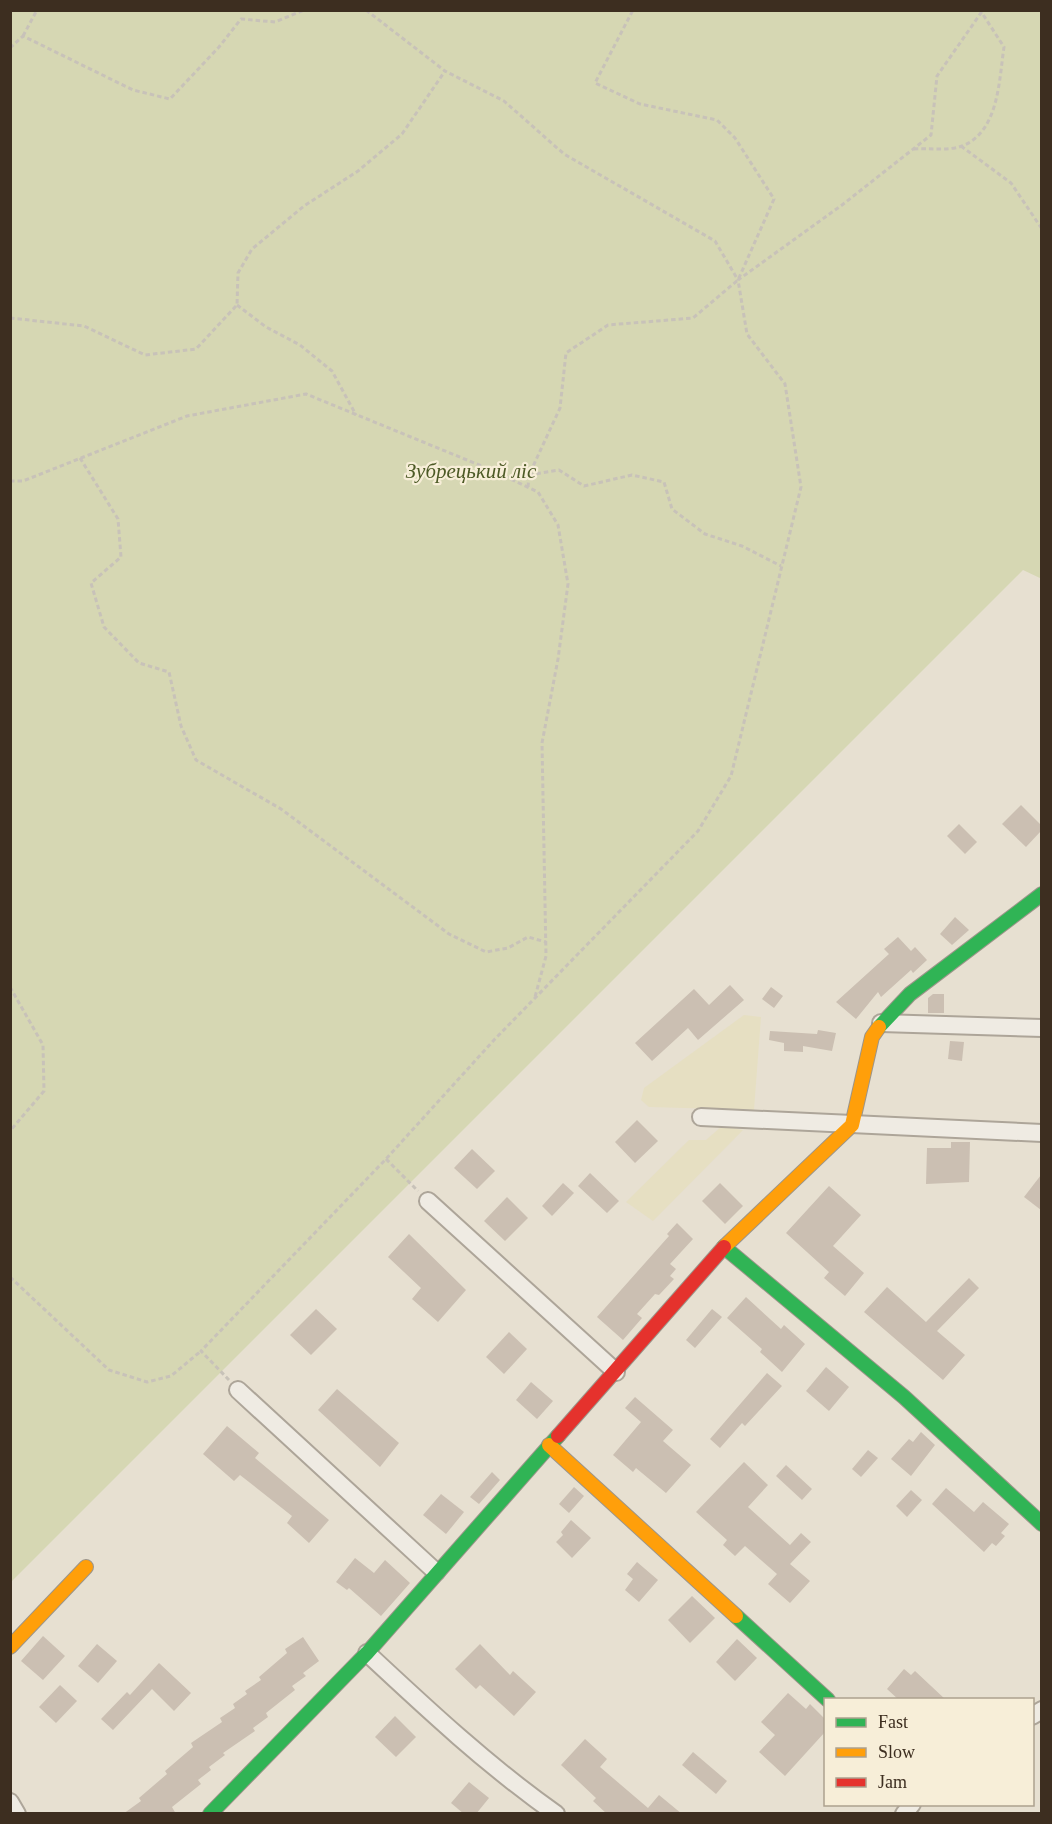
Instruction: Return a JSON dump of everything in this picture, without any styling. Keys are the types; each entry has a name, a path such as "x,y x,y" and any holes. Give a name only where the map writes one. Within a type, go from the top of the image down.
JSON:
{"street":[{"path":"210,1814 367,1653 436,1572 724,1248 852,1125 872,1037 881,1023 910,994 1041,894"},
{"path":"881,1023 1041,1028"},
{"path":"701,1117 1041,1133"},
{"path":"428,1201 616,1372"},
{"path":"724,1248 904,1396 1041,1524"},
{"path":"238,1390 436,1572"},
{"path":"549,1445 826,1698"},
{"path":"10,1647 86,1568"},
{"path":"367,1653 499,1772 556,1814"},
{"path":"10,1802 17,1814"}],"path":[{"path":"10,48 23,36 37,10"},
{"path":"23,36 133,90 170,99 219,47 240,19 275,22 304,10"},
{"path":"10,1277 109,1370 147,1382 171,1376 201,1352 386,1159 534,999 698,831 731,776 801,487 785,384 747,334 738,280 715,241 564,154 504,101 445,71 366,10"},
{"path":"633,10 595,83 640,104 717,120 735,138 774,199 738,280"},
{"path":"528,487 529,475 560,408 566,353 608,325 693,318 738,280 842,206 914,149 931,135 937,76 982,12 1004,47 996,96 985,130 961,146 914,149"},
{"path":"10,318 84,326 145,355 196,348 237,305 238,273 252,249 304,206 358,171 402,134 445,71"},
{"path":"961,146 1011,183 1041,229"},
{"path":"237,305 266,327 300,345 332,371 356,415"},
{"path":"10,481 23,481 187,416 306,394 538,492 558,525 568,584 558,659 542,743 546,956 534,999"},
{"path":"81,458 118,519 121,557 91,583 104,627 139,663 169,672 182,726 196,760 281,809 449,934 486,952 508,948 528,937 546,942"},
{"path":"529,475 559,470 584,486 632,475 664,482 672,509 705,534 742,546 781,566"},
{"path":"10,987 43,1045 44,1091 10,1131"},
{"path":"386,1159 428,1201"},
{"path":"201,1352 238,1390"}],"shaded area":[{"path":"744,1015 761,1017 754,1110 649,1107 641,1100 644,1088"},
{"path":"722,1126 743,1130 653,1221 626,1202 689,1140 706,1140"}],"green space":[{"name":"Зубрецький ліс","path":"11,10 1041,11 1042,579 1023,570 11,1582"}],"building":[{"path":"1021,805 1041,825 1041,831 1026,847 1002,824"},
{"path":"959,824 977,842 965,854 947,836"},
{"path":"955,917 969,930 952,945 940,934"},
{"path":"898,937 911,951 915,947 927,960 913,973 911,970 881,997 878,992 856,1019 836,1002 889,954 884,949"},
{"path":"730,985 744,1000 698,1040 688,1028 652,1061 635,1043 694,989 709,1005"},
{"path":"771,987 783,996 774,1008 762,999"},
{"path":"933,994 944,994 944,1013 928,1013 928,998"},
{"path":"818,1030 836,1033 832,1051 803,1046 803,1052 784,1051 784,1043 769,1040 770,1031 817,1034"},
{"path":"950,1041 964,1042 962,1061 948,1059"},
{"path":"637,1120 658,1141 635,1163 615,1142"},
{"path":"951,1142 970,1142 969,1182 926,1184 927,1148 951,1148"},
{"path":"472,1149 495,1171 477,1189 454,1168"},
{"path":"590,1173 619,1201 607,1213 578,1186"},
{"path":"1041,1175 1041,1210 1024,1197"},
{"path":"563,1183 574,1193 552,1216 542,1206"},
{"path":"720,1183 743,1206 725,1224 702,1201"},
{"path":"829,1186 861,1215 833,1246 864,1273 845,1296 824,1278 829,1272 786,1233"},
{"path":"507,1197 528,1218 505,1241 484,1221"},
{"path":"677,1223 693,1239 670,1264 676,1269 670,1276 674,1279 659,1295 655,1294 637,1314 642,1318 623,1340 597,1317 669,1236 667,1234"},
{"path":"409,1234 466,1290 438,1322 412,1299 421,1288 388,1257"},
{"path":"969,1278 979,1288 937,1331 965,1355 943,1380 864,1312 887,1287 926,1322"},
{"path":"746,1297 781,1329 784,1325 805,1344 782,1372 760,1352 762,1349 727,1318"},
{"path":"316,1309 337,1329 311,1355 290,1335"},
{"path":"712,1309 722,1317 695,1348 686,1340"},
{"path":"509,1332 527,1349 504,1374 486,1357"},
{"path":"826,1367 849,1387 829,1411 806,1391"},
{"path":"767,1373 782,1386 745,1426 742,1423 720,1448 710,1439"},
{"path":"531,1382 553,1401 537,1419 516,1400"},
{"path":"337,1389 399,1443 380,1467 318,1410"},
{"path":"635,1397 673,1430 663,1441 691,1465 666,1493 636,1468 633,1472 613,1455 641,1422 625,1408"},
{"path":"227,1426 259,1453 255,1458 329,1520 309,1543 287,1523 292,1516 240,1475 234,1481 203,1454"},
{"path":"921,1432 935,1445 911,1476 891,1459 909,1439 913,1442"},
{"path":"868,1450 878,1458 861,1477 852,1469"},
{"path":"744,1462 768,1485 748,1507 790,1545 801,1533 811,1542 790,1564 810,1581 790,1603 768,1584 777,1574 745,1546 735,1556 723,1545 727,1540 696,1512"},
{"path":"786,1465 812,1489 802,1500 776,1476"},
{"path":"492,1472 500,1480 479,1504 470,1497"},
{"path":"574,1487 584,1496 569,1513 559,1504"},
{"path":"946,1488 974,1512 983,1502 1009,1524 1001,1533 1005,1536 996,1546 992,1543 984,1552 932,1504"},
{"path":"911,1490 922,1500 907,1517 896,1506"},
{"path":"441,1494 464,1512 446,1534 423,1515"},
{"path":"571,1520 591,1538 572,1558 556,1542 563,1535 561,1532"},
{"path":"355,1558 374,1573 385,1560 410,1583 381,1616 349,1588 347,1590 336,1582"},
{"path":"637,1562 658,1580 639,1602 625,1590 633,1579 627,1574"},
{"path":"692,1596 715,1618 690,1643 668,1620"},
{"path":"43,1636 65,1656 43,1680 21,1661"},
{"path":"303,1637 319,1661 303,1673 306,1676 292,1686 295,1690 266,1713 268,1717 253,1728 255,1731 223,1753 225,1755 209,1767 211,1770 198,1780 201,1784 172,1807 176,1814 123,1814 141,1801 139,1798 167,1774 165,1771 193,1747 191,1743 222,1722 220,1718 235,1708 233,1704 247,1694 245,1691 261,1680 259,1677 287,1653 285,1649"},
{"path":"737,1639 757,1658 735,1681 716,1662"},
{"path":"97,1644 117,1661 98,1683 78,1666"},
{"path":"480,1644 510,1675 513,1671 536,1692 514,1716 480,1685 476,1689 455,1669"},
{"path":"159,1663 191,1693 174,1711 152,1689 113,1730 101,1719 127,1692 130,1695"},
{"path":"904,1669 911,1675 915,1671 944,1698 897,1698 887,1689"},
{"path":"60,1685 77,1701 56,1723 39,1707"},
{"path":"788,1693 806,1709 810,1704 824,1718 824,1733 785,1776 759,1752 775,1735 761,1722"},
{"path":"395,1716 416,1737 396,1757 375,1737"},
{"path":"585,1739 607,1759 600,1767 648,1808 659,1795 682,1814 607,1814 593,1801 596,1798 561,1765"},
{"path":"693,1752 727,1781 716,1794 682,1765"},
{"path":"469,1782 489,1798 476,1814 464,1814 451,1803"}],"traffic: fast":[{"path":"879,1027 910,994 1042,894"},
{"path":"724,1247 904,1397 1042,1524"},
{"path":"210,1814 367,1653 558,1436"},
{"path":"736,1616 826,1698"}],"traffic: slow":[{"path":"724,1247 852,1125 872,1037 879,1027"},
{"path":"549,1445 736,1616"},
{"path":"10,1647 86,1567"}],"traffic: jam":[{"path":"558,1436 724,1247"}]}
